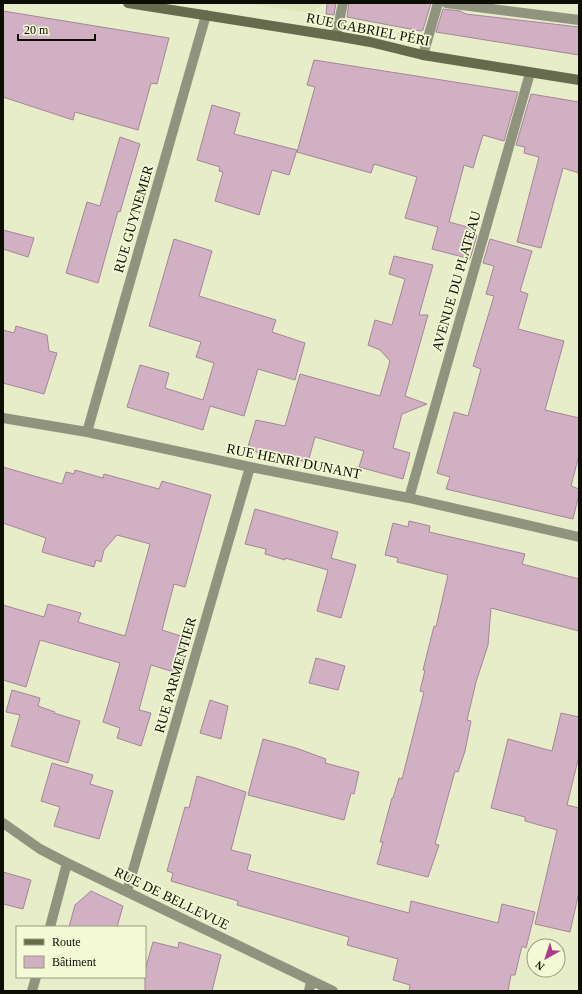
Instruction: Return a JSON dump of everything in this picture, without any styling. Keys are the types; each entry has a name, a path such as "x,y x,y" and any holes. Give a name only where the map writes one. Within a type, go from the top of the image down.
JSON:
{"main road":[{"name":"RUE GABRIEL PÉRI","path":"128,3 336,36 423,54 579,80"}],"street":[{"path":"336,36 344,3"},
{"path":"423,54 438,3"},
{"path":"446,3 579,20"},
{"name":"RUE GUYNEMER","path":"87,432 206,15"},
{"name":"AVENUE DU PLATEAU","path":"409,498 530,73"},
{"name":"RUE HENRI DUNANT","path":"3,418 87,432 250,467 409,498 579,537"},
{"name":"RUE PARMENTIER","path":"127,891 250,467"},
{"name":"RUE DE BELLEVUE","path":"3,823 40,849 333,991"},
{"path":"50,926 68,863"},
{"path":"32,991 36,978"},
{"path":"308,991 311,981"}],"shaded area":[{"path":"246,3 325,3 310,13"}],"building":[{"path":"327,3 336,3 334,15 326,14"},
{"path":"349,3 431,3 423,30 421,31 347,17"},
{"path":"443,9 460,11 466,14 579,27 579,55 436,32"},
{"path":"3,11 169,38 157,84 151,83 138,130 75,112 73,120 3,97"},
{"path":"314,60 518,92 504,141 483,135 473,168 464,165 449,222 471,228 469,233 477,235 470,259 432,249 438,227 405,218 417,177 374,164 371,173 297,152 315,87 307,85"},
{"path":"531,94 579,102 579,173 563,168 541,248 517,242 539,157 524,153 525,147 516,145"},
{"path":"212,105 240,113 234,134 297,150 289,175 272,170 259,215 215,201 223,172 219,171 220,167 197,160"},
{"path":"120,137 140,144 120,212 118,211 98,283 66,273 87,202 100,206"},
{"path":"3,230 34,238 28,257 3,249"},
{"path":"174,239 212,251 199,296 276,320 272,332 305,343 295,380 258,369 244,416 210,406 203,430 127,407 140,365 169,373 165,388 203,400 214,363 196,357 201,342 149,326"},
{"path":"490,239 532,251 520,291 528,294 518,329 564,341 545,410 579,418 579,455 571,486 579,489 579,494 573,519 446,489 450,477 437,473 454,412 468,416 481,369 473,366 494,296 486,294 494,266 483,263"},
{"path":"394,256 433,265 419,315 428,315 405,396 427,404 402,414 393,448 410,453 403,479 359,467 364,451 315,437 308,462 247,450 256,420 285,426 300,374 380,396 390,361 380,350 368,345 375,320 392,325 405,279 389,274"},
{"path":"16,326 47,335 49,351 57,353 44,394 3,383 3,330 14,333"},
{"path":"3,467 62,484 66,472 74,474 75,470 103,478 104,474 159,489 162,481 211,495 185,587 174,584 162,630 187,638 177,673 151,665 139,710 151,713 141,746 117,738 120,728 103,722 120,663 40,640 26,687 3,680 3,605 44,617 48,604 81,613 78,622 125,636 150,544 117,535 104,550 101,562 96,560 94,567 42,552 46,538 3,523"},
{"path":"255,509 338,532 331,558 356,565 341,618 317,611 328,570 265,554 266,549 245,544"},
{"path":"409,521 430,526 429,532 525,554 522,564 579,579 579,631 491,608 488,645 476,682 467,720 471,721 465,751 458,772 455,771 435,844 439,845 428,877 377,864 383,842 380,842 392,798 399,778 402,779 424,692 420,691 425,670 423,670 434,626 436,627 448,575 397,562 398,558 385,555 393,523 408,527"},
{"path":"316,658 345,666 338,690 309,683"},
{"path":"12,690 40,698 38,706 55,712 54,713 80,721 68,763 11,746 20,715 6,712"},
{"path":"210,700 228,706 221,739 200,733"},
{"path":"561,713 579,717 579,756 567,805 579,808 579,892 570,932 535,924 557,830 525,821 525,817 491,808 508,739 552,751"},
{"path":"263,739 296,748 326,759 325,763 359,772 354,794 351,793 344,820 248,795"},
{"path":"52,763 93,775 90,784 113,791 99,839 54,826 60,807 41,801"},
{"path":"197,776 246,792 231,850 251,855 247,870 409,913 411,901 498,923 502,904 535,912 528,938 526,938 526,948 522,946 515,975 511,975 508,991 409,991 410,985 393,980 398,959 347,945 349,937 237,905 238,901 171,881 173,873 167,871 185,807 189,808"},
{"path":"3,872 31,880 23,909 3,904"},
{"path":"91,891 123,906 117,926 69,926 75,905"},
{"path":"153,942 178,948 179,942 221,955 212,991 145,991 146,966"}]}
